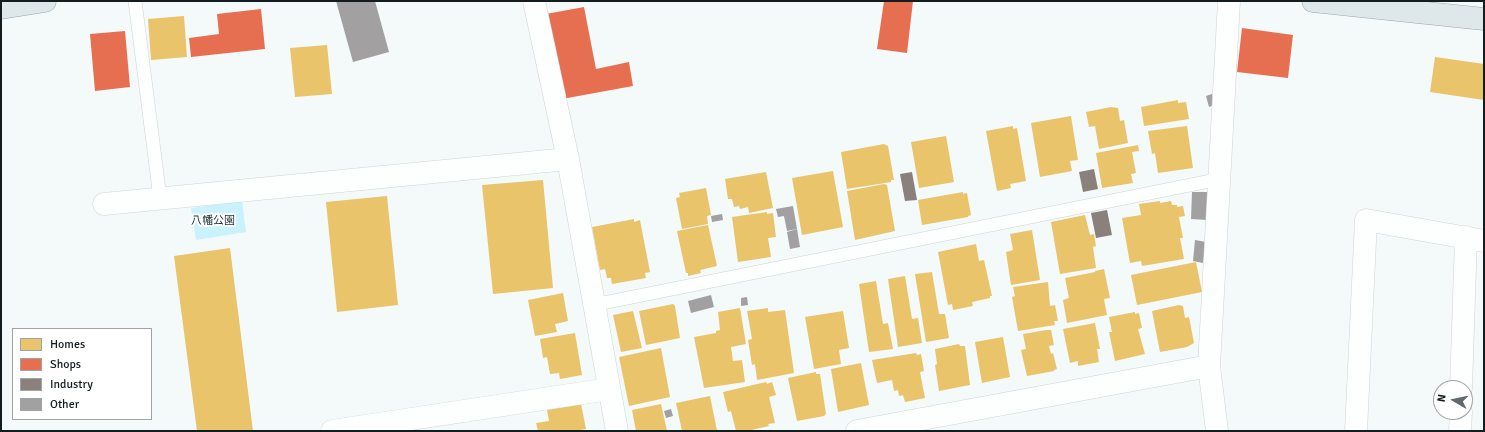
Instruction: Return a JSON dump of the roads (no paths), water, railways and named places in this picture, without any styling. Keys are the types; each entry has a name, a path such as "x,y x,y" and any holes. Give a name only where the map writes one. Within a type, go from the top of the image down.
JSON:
{"main road":[{"path":"1,8 45,1"},
{"path":"1313,1 1484,19"}],"street":[{"path":"534,1 568,159 593,305 617,431"},
{"path":"1217,431 1210,366 1229,1"},
{"path":"104,204 568,159"},
{"path":"1356,431 1366,220 1475,239 1462,380"},
{"path":"857,431 1210,366"},
{"path":"332,431 609,389"},
{"path":"1460,431 1461,420"}],"lane":[{"path":"135,1 160,198"},
{"path":"593,305 1220,179"}],"park label":[{"name":"八幡公園","path":"213,221"}]}
